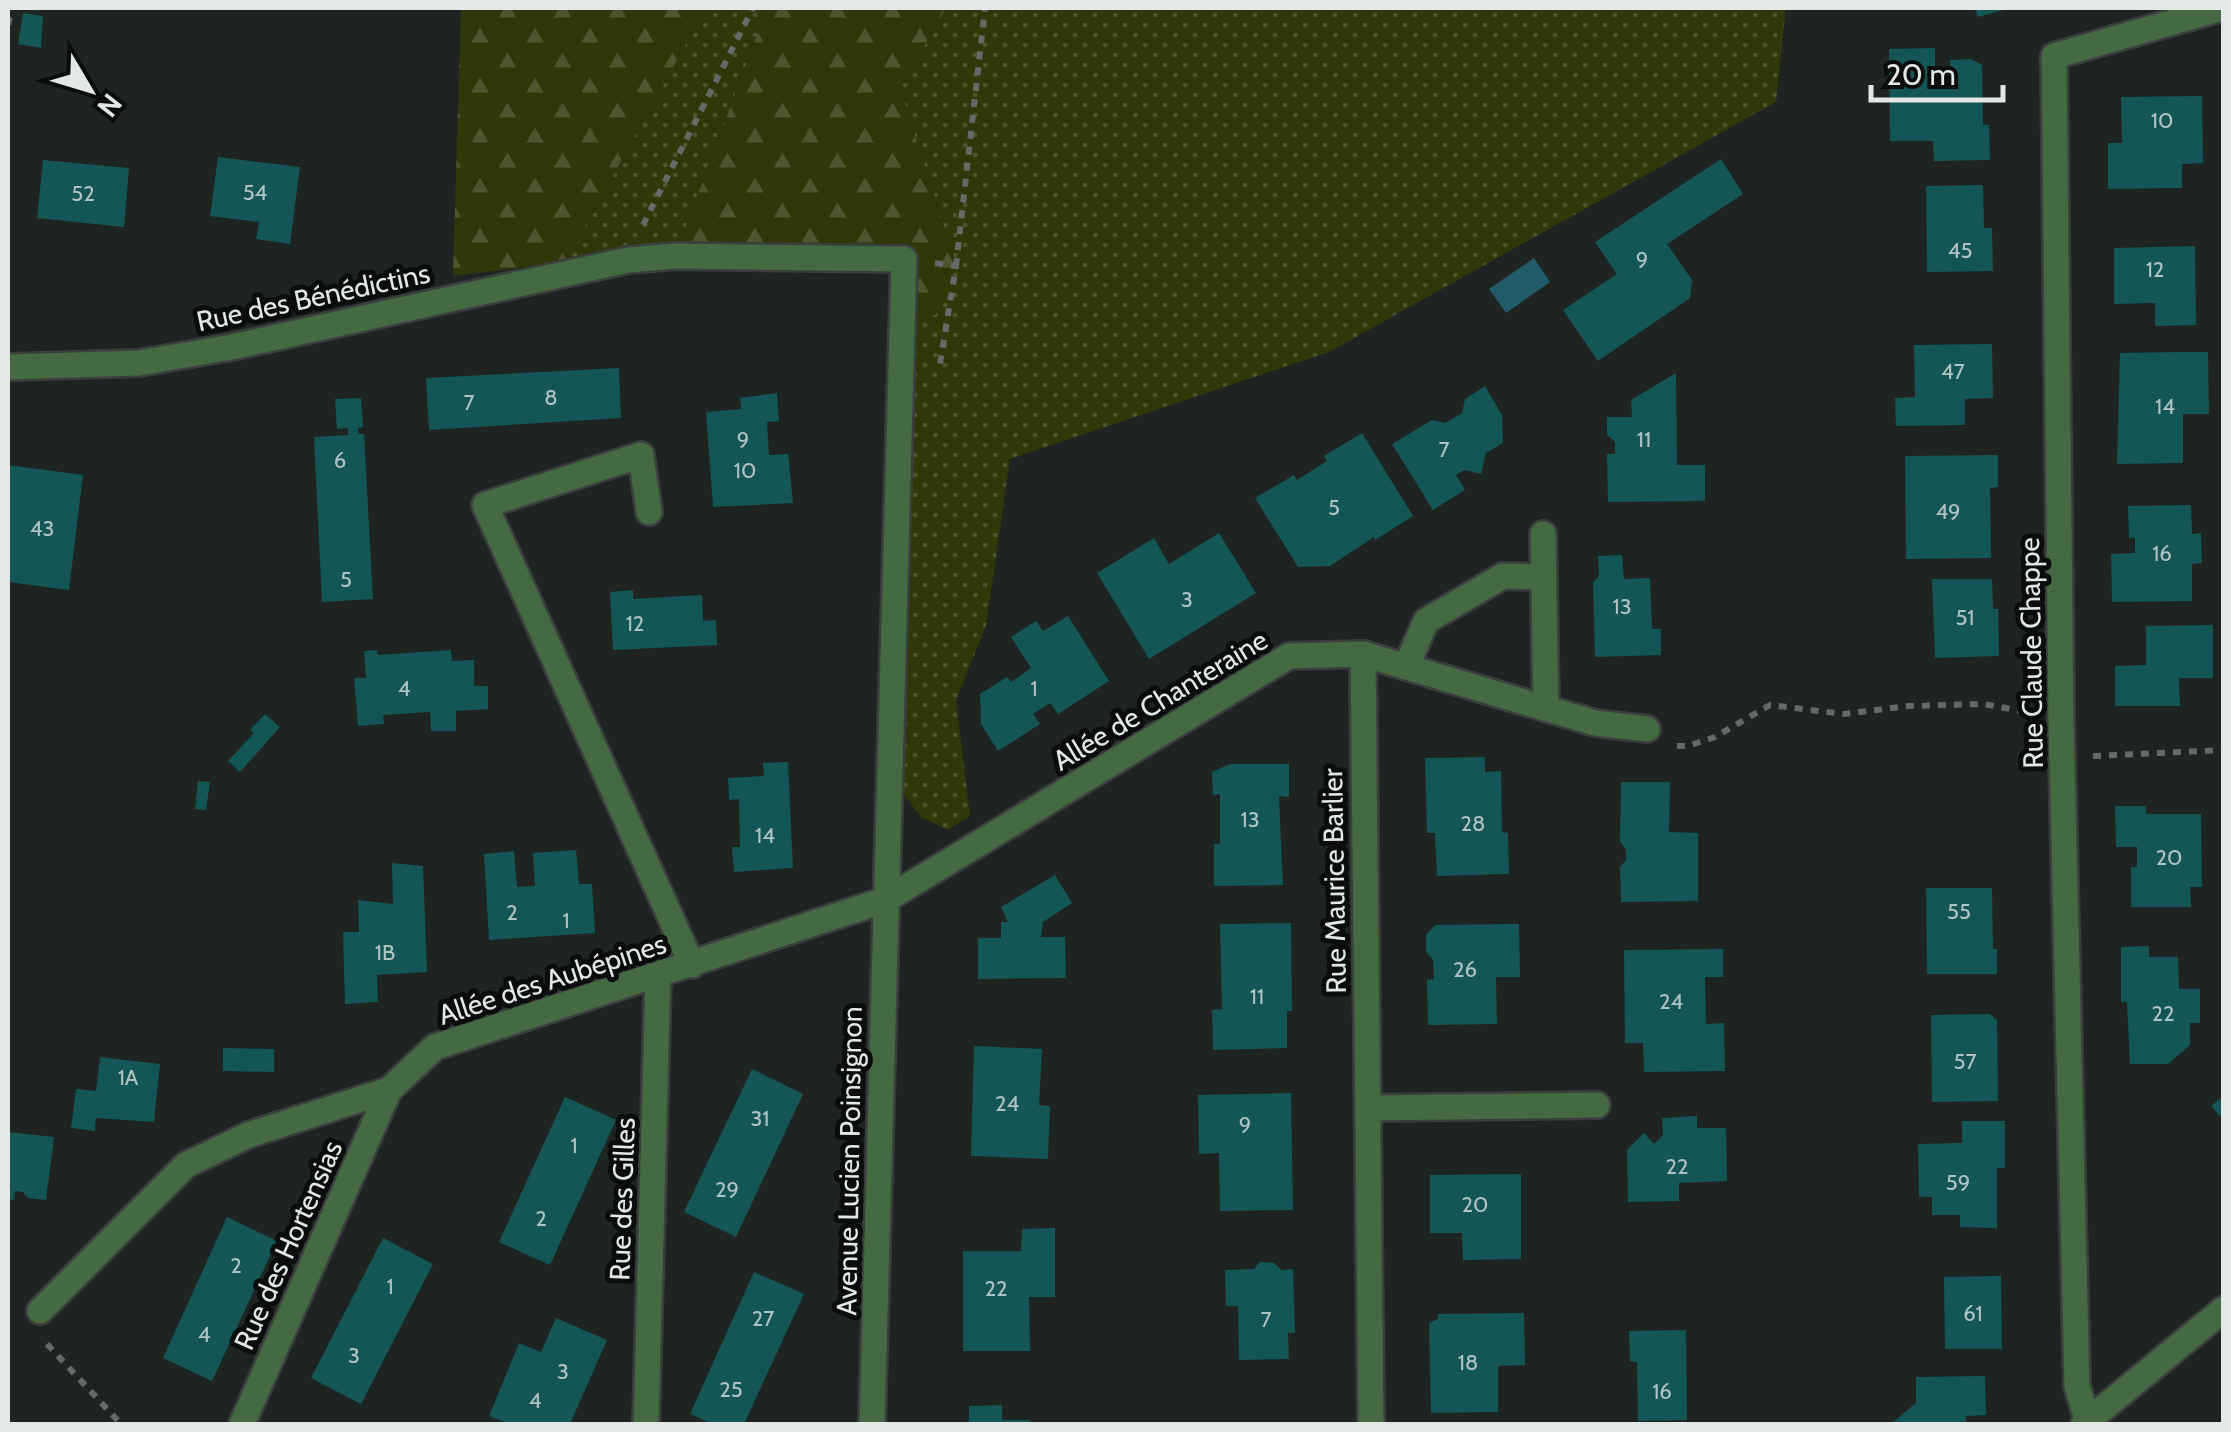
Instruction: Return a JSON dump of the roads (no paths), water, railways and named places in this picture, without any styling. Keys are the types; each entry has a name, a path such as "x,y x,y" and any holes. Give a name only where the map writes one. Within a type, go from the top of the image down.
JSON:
{"street":[{"name":"Rue Claude Chappe","path":"2086,1423 2077,1386 2061,718 2054,56 2222,8"},
{"name":"Rue des Bénédictins","path":"8,368 139,363 232,347 628,260 675,256 904,259 885,900"},
{"name":"Allée des Aubépines","path":"648,512 641,455 486,505 692,964"},
{"path":"1543,534 1546,708"},
{"path":"1406,667 1426,620 1503,576 1544,577"},
{"name":"Allée de Chanteraine","path":"885,900 1289,656 1363,654 1595,723 1646,728"},
{"name":"Rue Maurice Barlier","path":"1363,654 1370,1424"},
{"name":"Allée des Aubépines","path":"39,1323 186,1164 248,1135 389,1090 436,1048 885,900"},
{"name":"Avenue Lucien Poinsignon","path":"872,1424 885,900"},
{"name":"Rue des Gilles","path":"646,1424 658,975"},
{"name":"Rue des Hortensias","path":"242,1424 389,1090"},
{"path":"1368,1108 1597,1105"},
{"path":"2086,1423 2224,1310"}],"water":[{"path":"1534,258 1550,282 1506,313 1489,289"}]}
